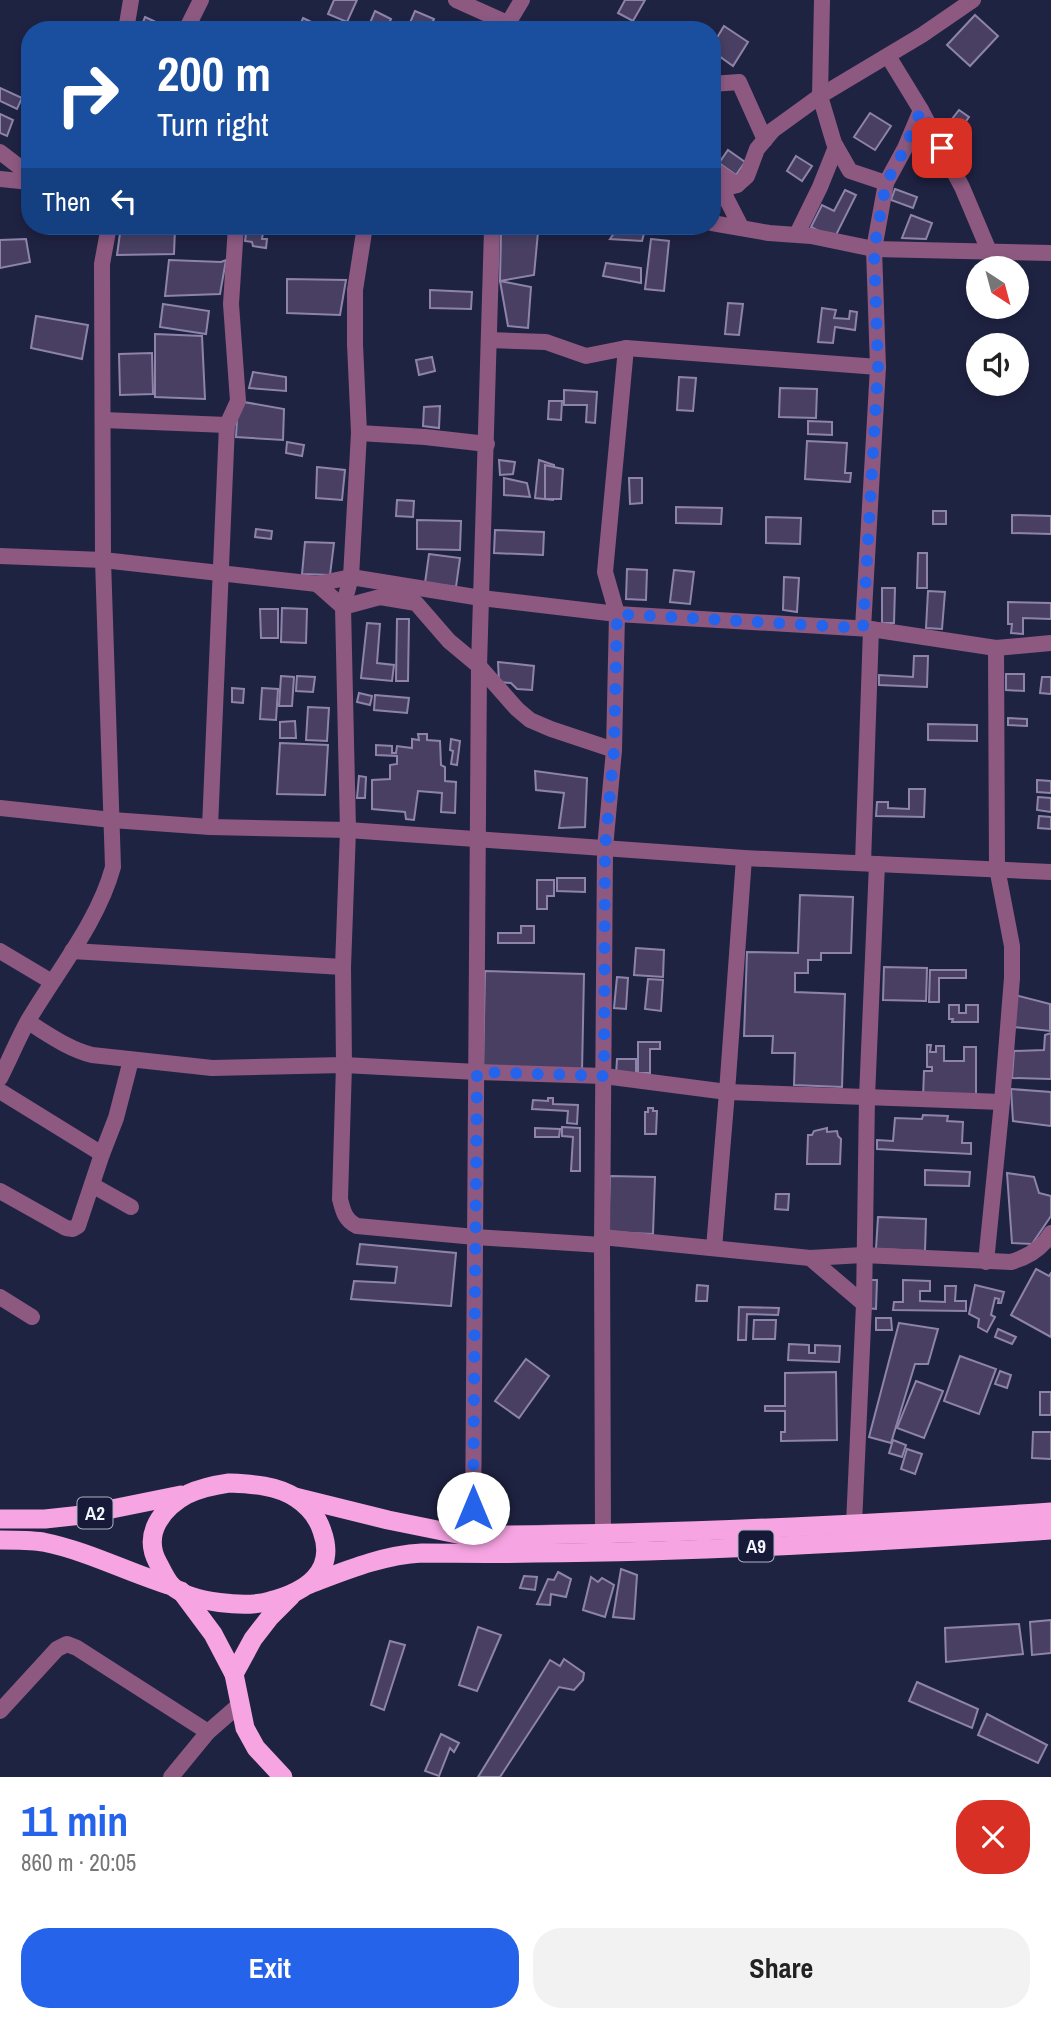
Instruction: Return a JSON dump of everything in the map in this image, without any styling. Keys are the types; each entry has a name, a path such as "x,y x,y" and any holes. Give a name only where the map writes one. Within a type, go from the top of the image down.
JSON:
{"highway":[{"name":"A2","path":"0,1519 82,1516 211,1486 240,1484 275,1489 295,1497"},
{"name":"A2","path":"189,1493 167,1507 155,1525 152,1541 155,1558 212,1634 234,1674 245,1728 256,1748 283,1777"},
{"name":"A9","path":"295,1497 461,1535 603,1535 854,1524 1051,1511"},
{"path":"295,1497 309,1508 320,1524 326,1541 326,1557 321,1572 310,1584"},
{"name":"A9","path":"310,1584 388,1557 422,1553 604,1553 841,1543 1051,1530"},
{"name":"A2","path":"0,1540 44,1542 104,1561 197,1598 241,1605 292,1595"},
{"name":"A2","path":"234,1674 253,1639 270,1617 292,1595 310,1584"}],"street":[{"path":"128,21 131,0"},
{"path":"190,21 201,0"},
{"path":"456,0 496,21"},
{"path":"509,21 522,0"},
{"path":"821,0 820,96 836,148 850,171 886,183"},
{"path":"741,227 724,189 747,176 757,149 773,130 820,96 922,36 967,2"},
{"path":"888,56 921,110 962,187 989,251"},
{"path":"721,83 739,82 765,140"},
{"path":"854,1524 864,1304 870,863 867,629 878,367 874,249 886,183 921,110"},
{"path":"797,234 836,148"},
{"path":"0,152 21,168"},
{"path":"0,179 21,181"},
{"path":"721,224 769,233 797,234 874,249 1051,253"},
{"path":"0,1078 27,1022 107,890 113,867 103,561 102,264 106,235"},
{"path":"210,827 227,425 238,401 231,304 235,235"},
{"path":"364,235 355,290 359,433 351,577 344,607 348,830 340,1199 343,1213 349,1223 475,1237 714,1248 810,1258 863,1255 986,1262 1011,1262 1029,1256 1051,1233"},
{"path":"473,1535 479,666 492,235"},
{"path":"489,340 546,342 586,356 626,348 878,367"},
{"path":"603,1535 605,848 614,750 617,614 605,572 626,348"},
{"path":"103,420 227,425"},
{"path":"359,433 487,444"},
{"path":"0,555 103,561 317,584 351,577 481,598 617,614 867,629 996,648 1051,643"},
{"path":"317,584 344,607"},
{"path":"344,607 380,597 416,603 449,641 479,666 530,720 614,750"},
{"path":"986,1262 1012,978 1012,946 997,868 996,648"},
{"path":"0,808 210,827 348,830 744,858 1051,872"},
{"path":"714,1248 744,858"},
{"path":"72,950 343,967"},
{"path":"0,951 52,982"},
{"path":"27,1022 80,1052 212,1068 344,1065 604,1076 727,1092 1002,1102"},
{"path":"0,1191 66,1228 73,1229 78,1226 116,1118 131,1060"},
{"path":"0,1091 102,1154"},
{"path":"92,1185 131,1207"},
{"path":"810,1258 864,1304"},
{"path":"0,1297 32,1317"},
{"path":"0,1711 57,1649 67,1644 208,1732"},
{"path":"171,1777 208,1732 239,1704"}],"building":[{"path":"334,0 357,0 347,21 328,14"},
{"path":"625,0 645,0 633,21 618,13"},
{"path":"375,11 391,19 390,21 371,21"},
{"path":"415,11 434,19 433,21 411,21"},
{"path":"975,15 998,36 970,66 947,45"},
{"path":"724,26 748,42 733,66 721,57 721,31"},
{"path":"0,88 21,98 17,109 0,101"},
{"path":"959,110 969,117 958,132 948,124"},
{"path":"870,113 891,126 875,150 854,137"},
{"path":"0,114 13,120 7,136 0,133"},
{"path":"728,150 745,162 736,175 721,164"},
{"path":"796,156 812,166 802,181 787,171"},
{"path":"895,189 917,197 913,208 891,200"},
{"path":"845,190 856,195 834,239 811,227 822,205 834,211"},
{"path":"911,215 932,223 926,239 902,238"},
{"path":"120,235 175,235 174,254 117,255"},
{"path":"246,235 263,235 262,239 267,239 266,248 253,246 252,242 245,241"},
{"path":"501,235 538,235 534,275 500,281"},
{"path":"613,235 644,235 642,241 610,239"},
{"path":"26,239 30,262 0,268 0,240"},
{"path":"651,239 669,241 664,291 645,289"},
{"path":"169,260 226,260 220,294 165,296"},
{"path":"606,263 641,268 641,283 603,276"},
{"path":"287,279 346,280 340,315 287,313"},
{"path":"500,281 531,287 528,328 508,326"},
{"path":"430,290 472,292 471,309 430,308"},
{"path":"728,303 743,304 739,335 725,334"},
{"path":"163,304 209,311 206,334 160,327"},
{"path":"822,308 836,310 834,318 849,319 850,311 857,312 855,330 835,327 833,343 818,342"},
{"path":"36,316 88,325 82,359 31,348"},
{"path":"155,334 202,336 205,399 155,397"},
{"path":"152,353 153,394 120,395 119,354"},
{"path":"432,357 435,371 419,375 416,360"},
{"path":"253,372 286,377 286,391 249,388"},
{"path":"679,377 696,378 693,411 677,410"},
{"path":"780,388 817,389 816,418 779,417"},
{"path":"564,390 597,392 595,423 586,422 587,405 564,405"},
{"path":"238,401 284,409 283,440 236,437"},
{"path":"549,401 562,401 561,420 548,419"},
{"path":"440,406 439,428 423,426 424,407"},
{"path":"808,421 832,422 832,435 808,434"},
{"path":"807,441 847,443 845,473 851,473 850,482 805,479"},
{"path":"287,442 304,445 302,456 286,453"},
{"path":"499,460 515,462 513,474 500,475"},
{"path":"539,460 554,465 553,500 535,498"},
{"path":"545,465 563,469 561,499 545,499"},
{"path":"317,467 345,470 342,500 316,498"},
{"path":"504,478 527,483 530,497 504,495"},
{"path":"629,478 642,478 642,503 630,504"},
{"path":"397,500 414,501 413,517 396,516"},
{"path":"676,507 722,508 721,524 676,523"},
{"path":"933,511 946,511 946,524 933,524"},
{"path":"1012,515 1051,516 1051,534 1012,533"},
{"path":"766,517 801,518 800,544 766,543"},
{"path":"417,520 461,521 460,550 417,549"},
{"path":"256,529 272,531 271,539 255,537"},
{"path":"495,530 544,532 543,555 494,553"},
{"path":"305,542 334,543 330,575 302,574"},
{"path":"918,553 927,553 927,588 917,588"},
{"path":"429,554 460,558 456,587 425,583"},
{"path":"627,569 647,570 646,600 626,599"},
{"path":"674,570 694,572 690,604 670,602"},
{"path":"784,577 799,578 797,612 783,610"},
{"path":"882,588 895,588 894,623 882,623"},
{"path":"928,591 945,592 942,629 926,628"},
{"path":"1008,602 1051,603 1051,619 1023,618 1023,634 1011,633 1012,624 1008,624"},
{"path":"282,608 307,609 306,643 281,642"},
{"path":"260,609 278,609 278,638 261,638"},
{"path":"397,619 409,619 408,681 396,681"},
{"path":"367,623 380,624 377,663 394,665 392,681 361,678"},
{"path":"914,656 928,656 927,687 879,685 879,675 913,677"},
{"path":"498,662 534,666 532,690 517,689 511,683 499,682"},
{"path":"1006,674 1024,674 1024,691 1006,690"},
{"path":"281,676 294,677 292,706 279,706"},
{"path":"297,676 315,677 313,692 296,691"},
{"path":"1042,677 1051,677 1051,694 1040,693"},
{"path":"232,688 244,689 243,703 232,702"},
{"path":"262,688 278,689 276,720 260,719"},
{"path":"359,693 372,696 370,705 357,702"},
{"path":"375,695 409,698 407,713 374,710"},
{"path":"308,707 329,708 327,741 306,740"},
{"path":"1008,718 1027,719 1027,726 1008,725"},
{"path":"295,721 296,738 280,738 280,722"},
{"path":"928,724 977,725 977,741 928,740"},
{"path":"418,734 427,734 427,740 440,741 445,781 456,782 455,813 441,812 442,793 418,791 414,820 406,819 405,812 372,809 372,780 390,779 390,765 397,764 397,756 376,755 376,745 392,746 392,753 396,753 397,746 412,748 412,739 419,740"},
{"path":"451,739 460,741 457,765 451,764"},
{"path":"280,743 328,745 325,795 277,794"},
{"path":"535,771 587,778 585,827 559,828 564,793 536,790"},
{"path":"359,776 366,777 365,798 357,798"},
{"path":"1037,780 1051,781 1051,793 1037,792"},
{"path":"909,789 925,789 924,817 876,816 877,802 888,802 888,808 909,809"},
{"path":"1038,797 1051,798 1051,812 1037,810"},
{"path":"1039,816 1051,817 1051,829 1038,828"},
{"path":"557,878 585,878 585,892 557,891"},
{"path":"537,880 554,880 554,896 547,896 547,909 537,909"},
{"path":"800,895 853,897 851,953 821,953 821,960 808,960 808,973 795,973 795,992 845,994 842,1087 794,1085 795,1053 772,1053 773,1036 744,1036 747,952 798,953"},
{"path":"521,926 534,926 534,943 498,943 498,933 521,933"},
{"path":"636,948 664,950 663,977 634,975"},
{"path":"884,967 927,968 926,1001 883,1000"},
{"path":"930,970 966,970 966,978 939,978 939,1002 929,1002"},
{"path":"485,971 584,974 582,1072 483,1069"},
{"path":"617,977 628,978 626,1009 614,1008"},
{"path":"648,979 663,980 661,1011 645,1009"},
{"path":"1015,995 1050,1004 1050,1031 1013,1027"},
{"path":"949,1005 959,1005 959,1013 966,1013 966,1005 978,1005 978,1022 952,1022 953,1019 949,1019"},
{"path":"1051,1033 1051,1079 1012,1078 1014,1051 1044,1050 1045,1035"},
{"path":"638,1042 660,1042 660,1049 650,1049 650,1073 638,1073"},
{"path":"927,1045 931,1045 930,1052 936,1052 936,1046 944,1046 944,1061 964,1061 964,1047 976,1047 976,1098 923,1098 924,1071 932,1071 932,1067 927,1067"},
{"path":"617,1059 636,1059 636,1075 616,1075"},
{"path":"1011,1089 1051,1092 1051,1126 1013,1121"},
{"path":"548,1098 553,1098 553,1104 578,1105 577,1124 567,1123 568,1111 532,1109 533,1100 548,1101"},
{"path":"648,1108 657,1111 656,1134 645,1134 645,1112 648,1112"},
{"path":"923,1115 948,1116 947,1121 963,1122 962,1143 971,1143 971,1154 877,1149 877,1140 893,1141 895,1118 922,1119"},
{"path":"562,1127 580,1128 580,1171 571,1171 573,1137 562,1136"},
{"path":"535,1128 560,1129 559,1137 535,1137"},
{"path":"827,1128 827,1132 837,1131 841,1139 840,1164 807,1164 808,1135"},
{"path":"925,1170 970,1172 969,1186 925,1185"},
{"path":"1007,1173 1034,1177 1039,1193 1051,1196 1051,1216 1032,1244 1012,1243"},
{"path":"610,1176 655,1177 653,1234 608,1232"},
{"path":"776,1194 789,1194 788,1210 775,1209"},
{"path":"878,1217 926,1219 925,1251 876,1249"},
{"path":"360,1244 456,1253 451,1306 351,1299 354,1281 395,1283 397,1267 357,1264"},
{"path":"1036,1269 1049,1276 1051,1273 1051,1337 1011,1315"},
{"path":"866,1280 877,1280 876,1309 866,1308"},
{"path":"903,1280 930,1281 930,1291 920,1291 920,1301 945,1302 945,1286 956,1286 955,1301 966,1301 966,1311 893,1310 894,1302 903,1302"},
{"path":"697,1285 708,1286 707,1301 696,1301"},
{"path":"975,1285 1004,1292 1001,1303 995,1298 991,1315 995,1317 987,1332 978,1327 979,1319 969,1314"},
{"path":"739,1307 779,1308 778,1315 747,1314 746,1340 738,1340"},
{"path":"876,1318 891,1318 892,1330 876,1330"},
{"path":"754,1320 776,1320 775,1339 753,1339"},
{"path":"899,1323 938,1329 928,1364 915,1364 891,1443 869,1437"},
{"path":"998,1329 1016,1337 1012,1344 995,1337"},
{"path":"789,1344 809,1345 809,1353 815,1353 815,1345 840,1346 839,1362 788,1360"},
{"path":"960,1356 996,1369 979,1414 944,1401"},
{"path":"526,1359 549,1376 519,1418 495,1401"},
{"path":"1000,1371 1011,1375 1007,1388 995,1384"},
{"path":"836,1372 837,1440 781,1441 781,1432 785,1432 785,1411 765,1411 765,1406 785,1406 785,1373"},
{"path":"916,1381 943,1391 924,1438 897,1428"},
{"path":"1040,1392 1051,1392 1051,1415 1040,1415"},
{"path":"1033,1432 1051,1432 1051,1459 1032,1458"},
{"path":"893,1440 906,1445 902,1457 889,1453"},
{"path":"907,1449 922,1454 915,1474 901,1469"},
{"path":"621,1569 637,1575 634,1619 613,1617"},
{"path":"558,1572 571,1579 566,1597 551,1594 550,1605 537,1604 548,1579 554,1580"},
{"path":"524,1576 537,1577 535,1590 520,1588"},
{"path":"591,1577 598,1582 602,1578 614,1585 605,1617 583,1610"},
{"path":"1051,1620 1051,1653 1032,1655 1030,1622"},
{"path":"1019,1624 1023,1654 946,1662 945,1628"},
{"path":"478,1627 501,1635 477,1691 459,1685"},
{"path":"390,1641 405,1645 384,1710 371,1705"},
{"path":"564,1659 584,1673 583,1680 574,1690 559,1687 500,1777 478,1777 550,1660 560,1666"},
{"path":"917,1682 978,1709 972,1728 909,1701"},
{"path":"987,1714 1047,1745 1038,1763 978,1735"},
{"path":"441,1734 459,1743 454,1752 450,1748 439,1776 425,1771"}],"route":[{"path":"473,1508 477,1072 604,1076 605,848 614,750 617,614 863,628 878,367 874,249 886,183 921,110 942,148"}]}
